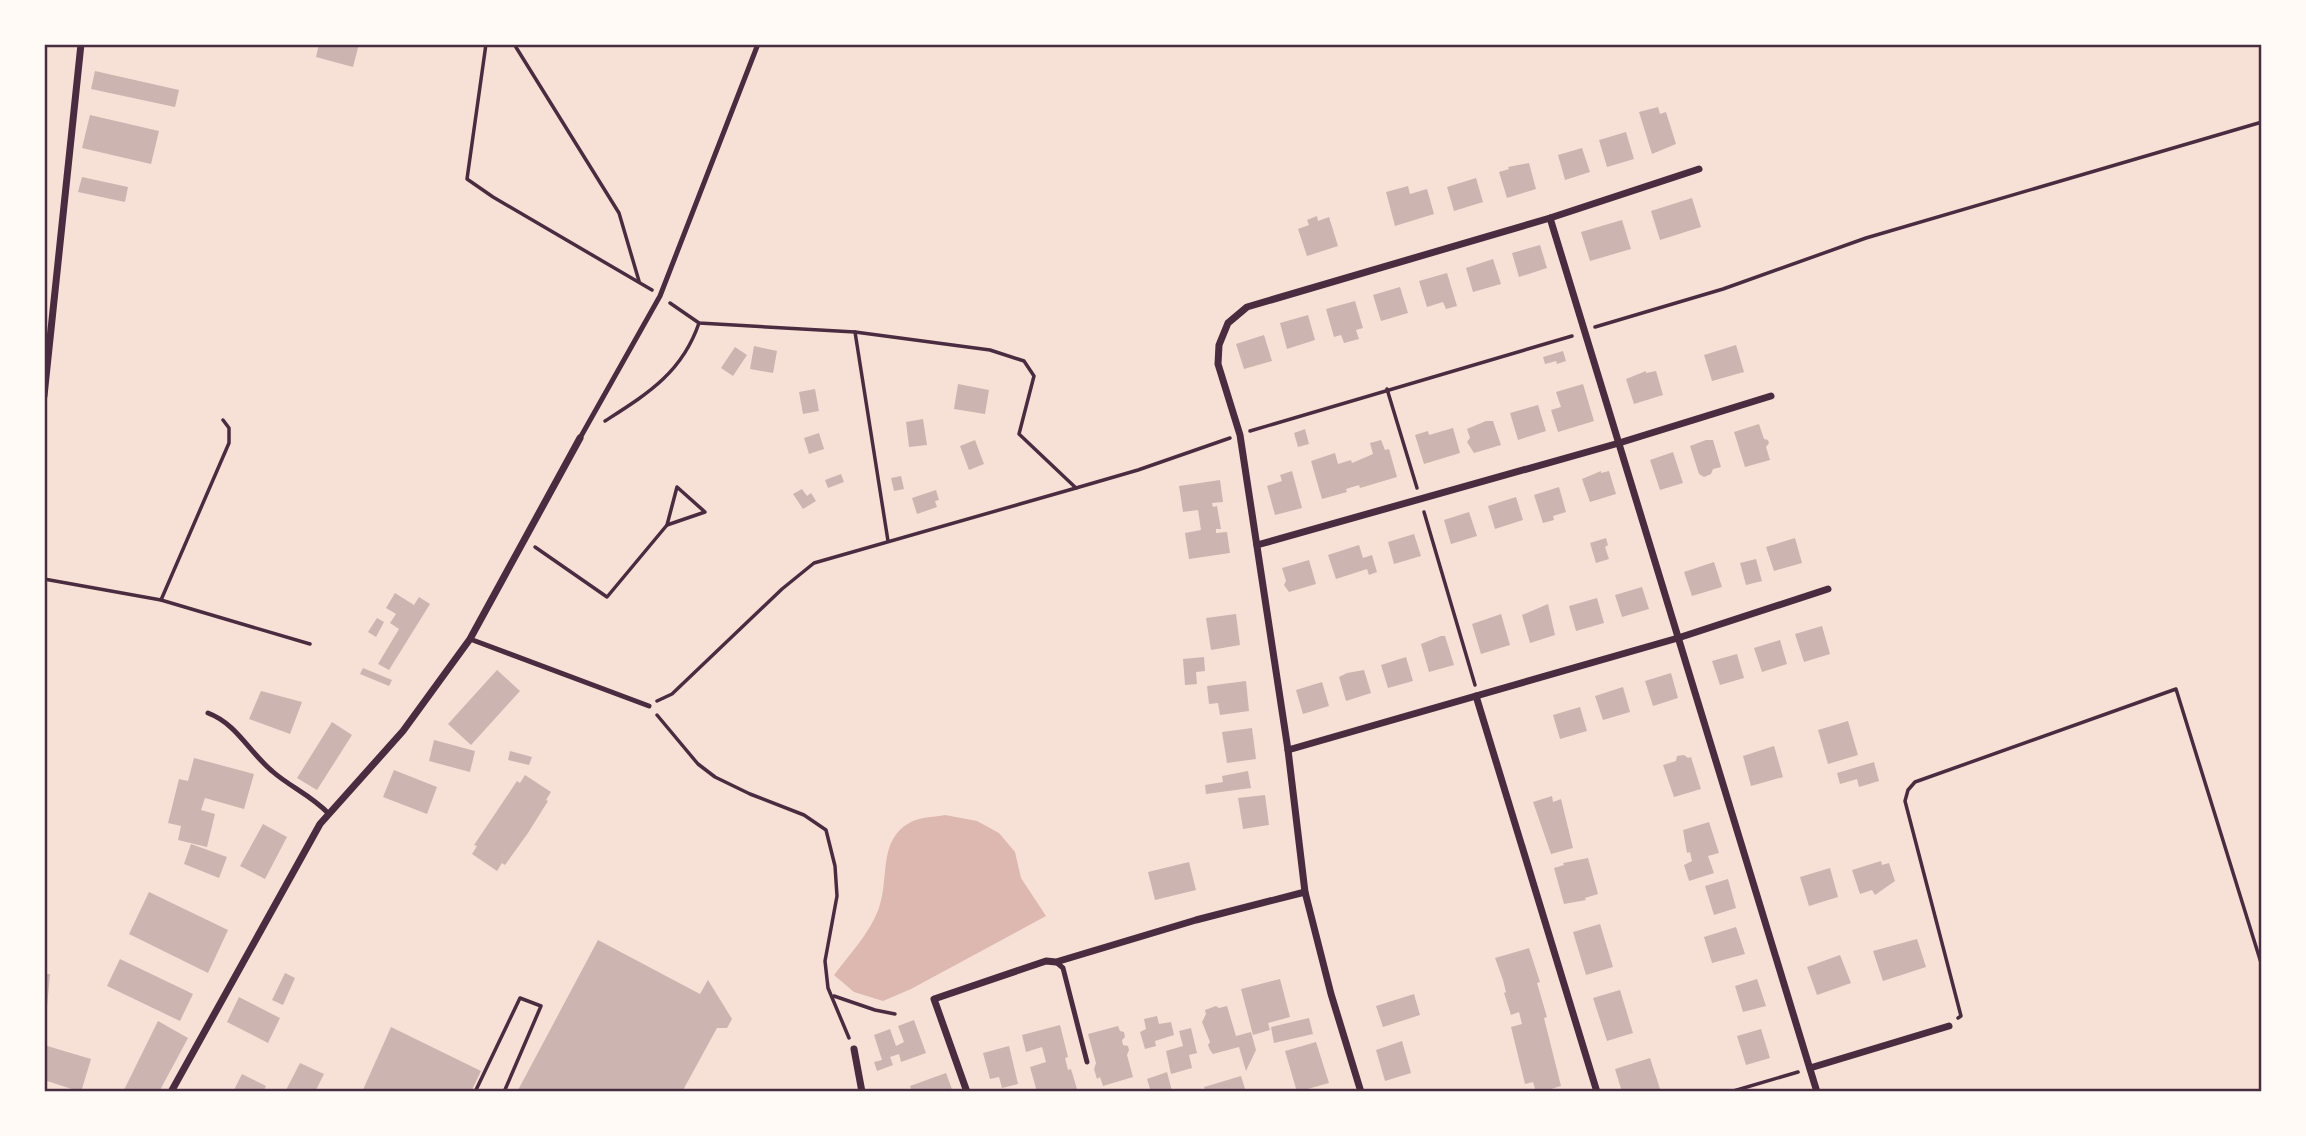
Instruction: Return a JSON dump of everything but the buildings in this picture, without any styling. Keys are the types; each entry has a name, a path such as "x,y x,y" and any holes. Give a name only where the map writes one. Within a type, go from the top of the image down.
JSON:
{"street":[{"path":"44,396 81,44"},
{"path":"1362,1092 1305,892 1288,750 1240,435 1218,364 1219,345 1228,323 1247,307 1550,218 1699,169"},
{"path":"1550,218 1817,1092"},
{"path":"1257,545 1619,443 1771,396"},
{"path":"172,1092 320,824 403,731 470,639 580,438"},
{"path":"1288,750 1678,638 1828,589"},
{"path":"1476,696 1597,1092"},
{"path":"967,1092 934,999 1046,961 1056,962 1196,920 1305,892"},
{"path":"1810,1068 1949,1026"},
{"path":"854,1049 862,1092"}],"lane":[{"path":"580,438 660,296 758,44"},
{"path":"470,639 649,706"},
{"path":"208,713 222,719 272,772 296,786 329,814"},
{"path":"1056,962 1063,968 1087,1062"}],"path":[{"path":"486,44 467,178 493,198 639,281 699,323 855,332 990,349 1024,361 1034,376 1020,434 1076,488"},
{"path":"514,44 619,213 639,281"},
{"path":"854,1049 828,988 825,961 837,896 835,866 826,830 804,816 715,777 698,764 649,706 672,694 782,589 814,564 1138,470 1387,389 1723,289 1866,238 2262,122"},
{"path":"601,424 656,388 692,345 699,323"},
{"path":"855,332 888,542"},
{"path":"1387,389 1474,677 1476,696"},
{"path":"161,600 229,443 229,428 223,420"},
{"path":"525,540 607,597 667,525 677,487 705,512 667,525"},
{"path":"44,579 161,600 310,644"},
{"path":"1949,1026 1961,1016 1905,801 1908,789 1915,782 2176,689 2262,966"},
{"path":"832,996 895,1014"},
{"path":"475,1092 520,998 541,1006 504,1092"},
{"path":"1730,1092 1810,1068"}],"shaded area":[{"path":"945,815 977,821 999,833 1015,852 1021,878 1046,916 911,989 883,1001 854,992 834,975 859,943 879,908 889,848 894,837 913,821"}]}
